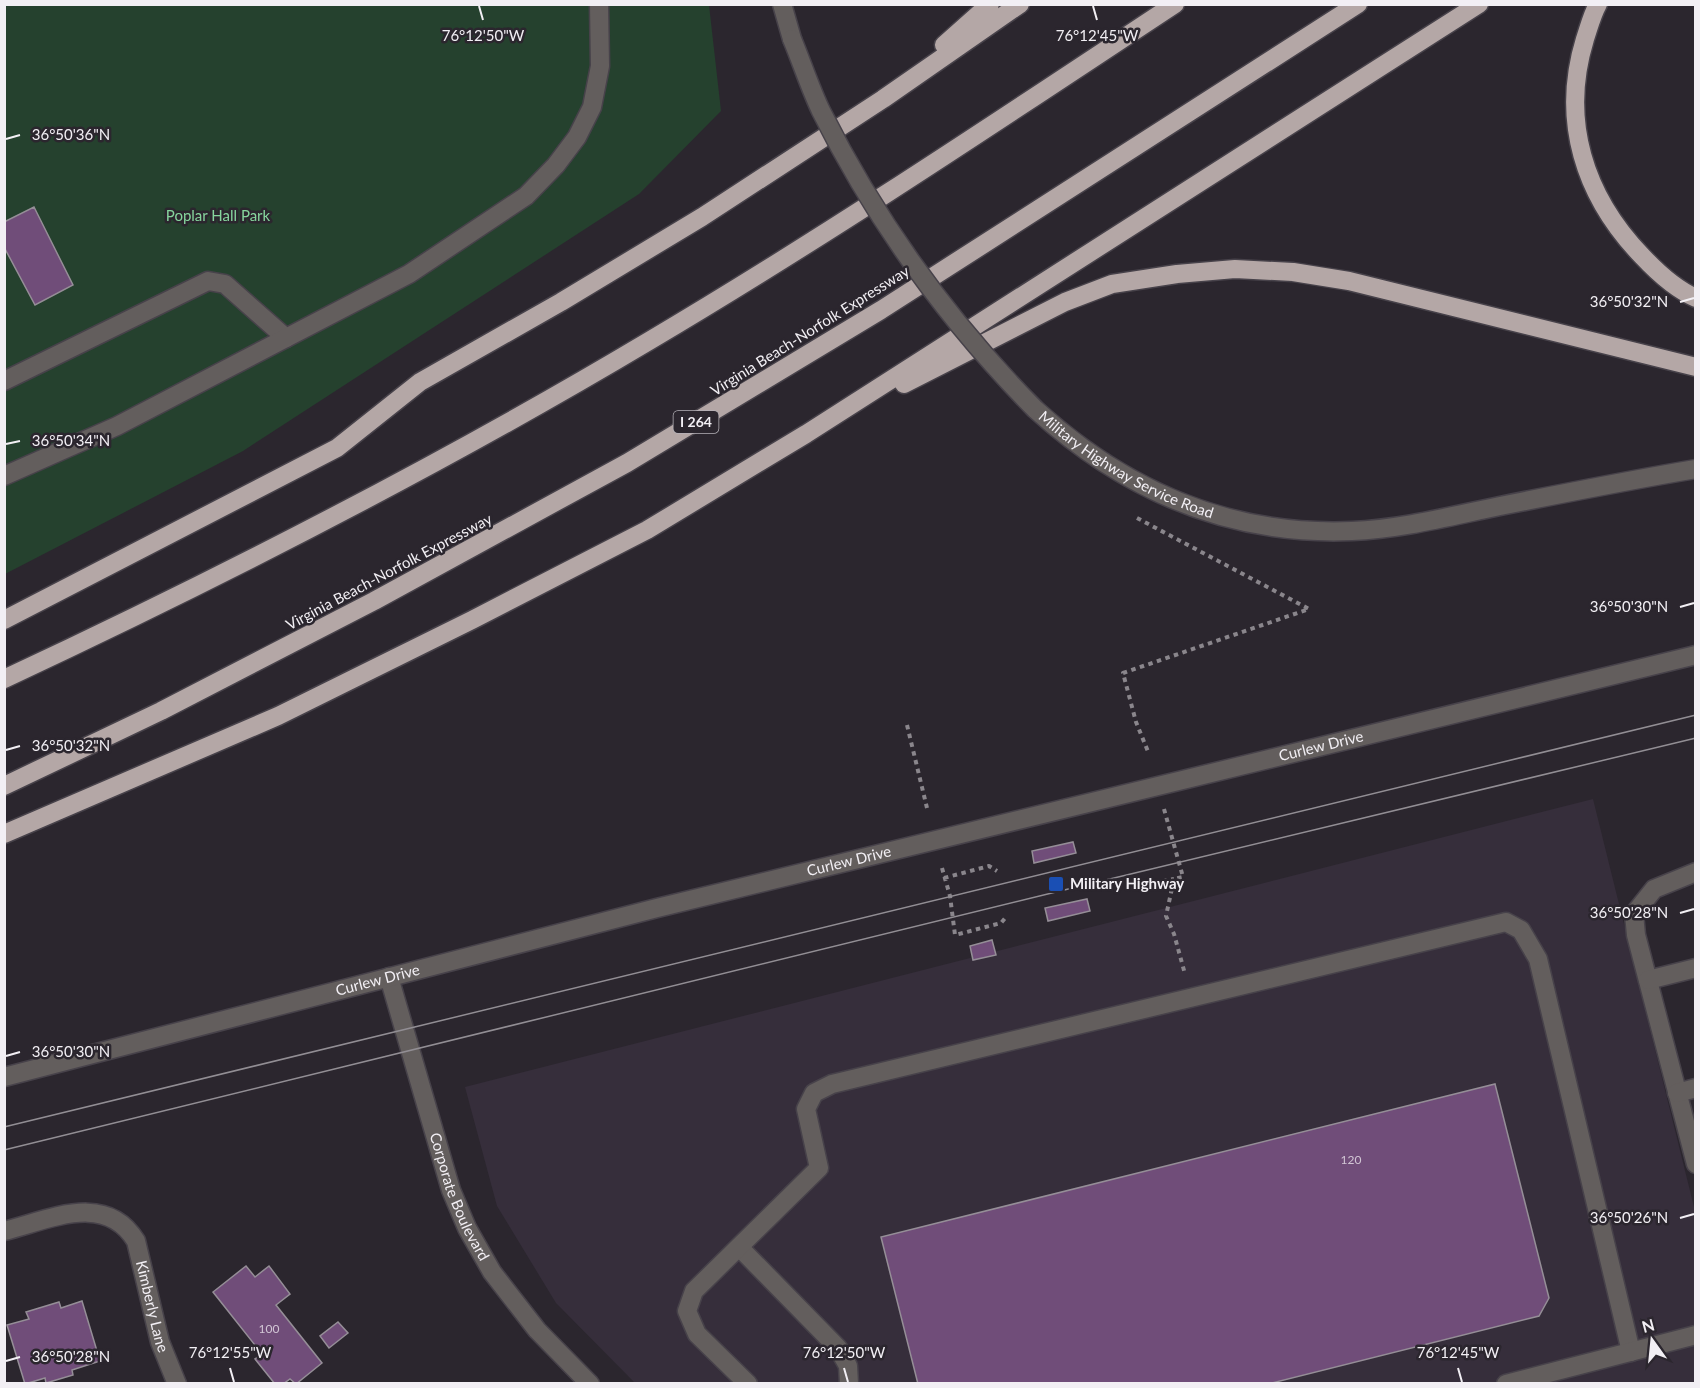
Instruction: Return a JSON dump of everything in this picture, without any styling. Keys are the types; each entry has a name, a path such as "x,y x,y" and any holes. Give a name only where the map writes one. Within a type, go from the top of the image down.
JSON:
{"highway":[{"path":"883,99 990,4"},
{"path":"4,620 337,448 420,382 561,302 692,223 883,99 1020,4"},
{"path":"4,679 305,530 454,452 637,348 831,230 1175,4"},
{"name":"Virginia Beach-Norfolk Expressway","path":"4,786 161,711 374,601 627,463 881,310 1358,4"},
{"path":"4,834 278,716 647,530 806,434 1479,4"},
{"path":"1598,4 1580,57 1575,83 1576,124 1584,163 1599,201 1621,235 1656,271 1695,298"},
{"path":"806,434 1065,302 1112,284 1177,274 1235,269 1293,272 1349,281 1695,367"}],"street":[{"path":"7,468 117,426 409,274 526,196 556,165 577,137 592,107 600,66 599,4"},
{"name":"Military Highway Service Road","path":"782,4 792,39 820,110 860,184 937,297 987,359 1035,410 1094,458 1153,492 1204,512 1258,525 1303,530 1352,531 1400,527 1615,482 1695,469"},
{"path":"4,381 208,281 225,284 286,338"},
{"name":"Curlew Drive","path":"4,1077 657,908 1695,655"},
{"path":"1695,872 1654,889 1635,914 1636,935 1695,1164"},
{"path":"748,1383 697,1334 687,1311 694,1291 819,1168 806,1109 814,1093 832,1084 1506,922 1521,930 1538,959 1631,1352"},
{"path":"1648,980 1695,968"},
{"name":"Corporate Boulevard","path":"389,977 451,1190 467,1228 492,1272 537,1330 590,1383"},
{"path":"1677,1093 1695,1088"},
{"name":"Kimberly Lane","path":"4,1231 73,1213 99,1212 113,1217 128,1227 136,1240 160,1342 177,1383"},
{"path":"740,1248 838,1348 848,1366 849,1383"},
{"path":"1506,1383 1695,1335"}],"path":[{"path":"1137,518 1309,609 1123,673 1136,722 1149,754"},
{"path":"907,725 927,808"},
{"path":"1127,888 1183,877 1164,808"},
{"path":"944,878 989,866 997,871"},
{"path":"942,868 950,896 955,935 1001,923 1007,916"},
{"path":"1174,879 1166,916 1174,934 1193,998"}],"shaded area":[{"path":"1593,799 1695,1211 1695,1383 635,1383 556,1303 497,1206 465,1087"}],"green space":[{"name":"Poplar Hall Park","path":"5,5 709,5 721,111 639,194 243,451 5,574"}],"building":[{"path":"34,207 73,285 35,305 4,247 4,222"},
{"path":"1073,842 1076,853 1034,863 1032,851"},
{"path":"1087,899 1090,911 1048,921 1045,908"},
{"path":"992,940 996,955 973,960 970,946"},
{"path":"1495,1084 1549,1298 1539,1316 1268,1384 918,1384 881,1237"},
{"path":"246,1266 255,1277 269,1266 290,1294 276,1305 322,1363 296,1384 290,1379 283,1384 275,1384 255,1359 262,1354 213,1292"},
{"path":"82,1301 100,1361 72,1370 73,1375 46,1383 45,1378 25,1384 7,1325 29,1319 26,1312 59,1302 61,1308"},
{"path":"338,1322 348,1333 329,1348 320,1336"}],"tram line":[{"path":"4,1127 1696,715"},
{"path":"4,1150 1060,891 1696,738"}],"place":[{"name":"Military Highway","path":"1056,884"}]}
